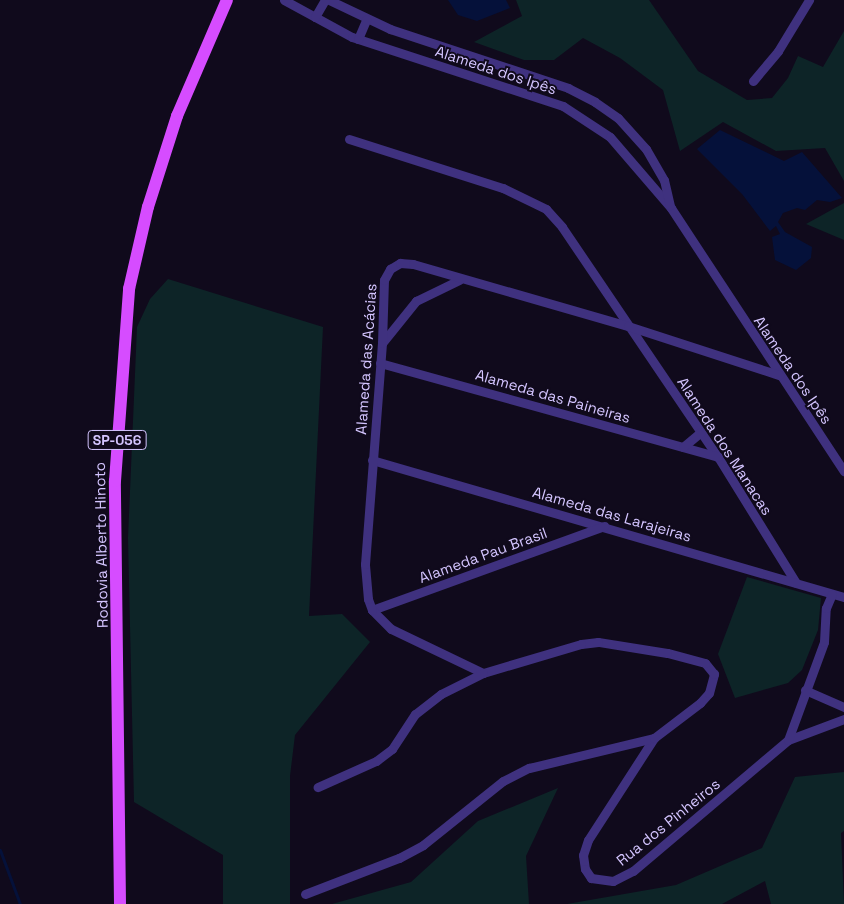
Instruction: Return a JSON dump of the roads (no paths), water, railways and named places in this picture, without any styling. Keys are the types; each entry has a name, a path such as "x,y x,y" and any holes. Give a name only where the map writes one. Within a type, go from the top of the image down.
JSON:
{"main road":[{"name":"Rodovia Alberto Hinoto","path":"121,902 115,481 129,289 148,207 177,116 226,0"}],"street":[{"name":"Alameda dos Ipês","path":"284,0 358,39 563,106 610,138 671,208 779,375 844,470"},
{"path":"315,17 324,0"},
{"name":"Alameda dos Ipês","path":"329,0 366,20 568,88 595,102 618,118 646,149 664,180 671,208"},
{"path":"753,81 778,51 809,0"},
{"path":"358,39 366,20"},
{"name":"Alameda dos Manacas","path":"349,139 503,188 546,209 562,227 718,457 796,583"},
{"name":"Alameda das Acácias","path":"372,610 365,564 382,342 384,280 394,265 413,264 459,280 628,326 779,375"},
{"path":"382,342 416,301 459,280"},
{"name":"Alameda das Paineiras","path":"380,363 718,457"},
{"path":"683,447 701,432"},
{"name":"Alameda das Larajeiras","path":"372,460 844,597"},
{"name":"Alameda Pau Brasil","path":"372,610 604,526"},
{"path":"788,740 824,642 826,608 832,594"},
{"path":"372,610 400,635 483,673"},
{"path":"305,894 399,858 423,846 503,781 529,768 654,738 709,693 714,674 705,662 598,642 483,673 425,704 392,749 376,761 318,787"},
{"path":"805,690 844,706"},
{"name":"Rua dos Pinheiros","path":"654,738 588,840 584,862 591,878 601,882 613,881 633,871 788,740 844,719"}],"water":[{"path":"448,0 506,0 510,8 477,21 458,15"},
{"path":"720,130 784,161 802,152 842,198 830,202 817,200 805,210 797,208 783,213 778,222 785,232 812,247 811,258 796,270 775,260 772,237 780,234 776,226 770,231 742,194 697,149"}],"waterway":[{"path":"0,850 20,904"}]}
